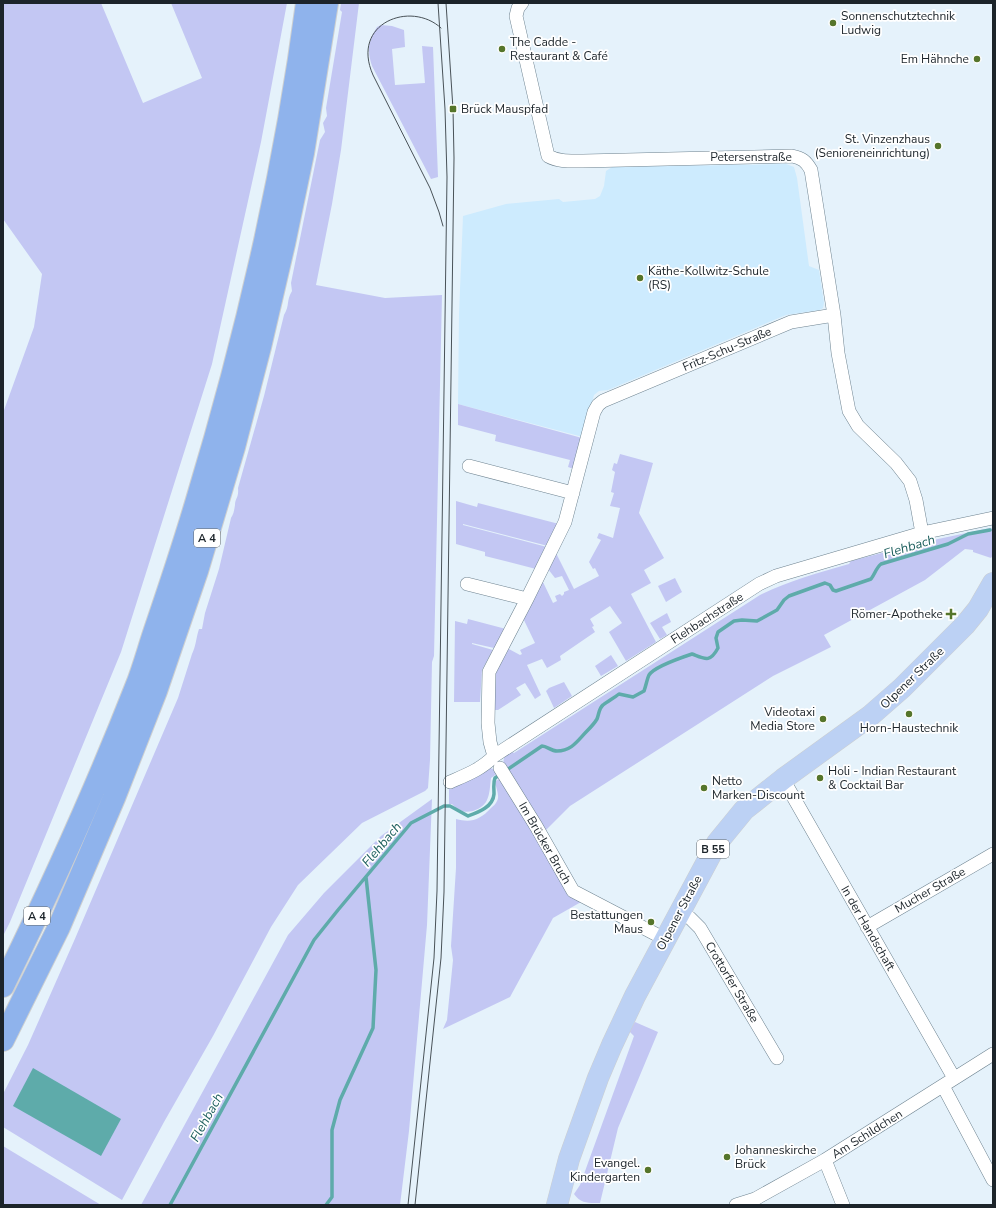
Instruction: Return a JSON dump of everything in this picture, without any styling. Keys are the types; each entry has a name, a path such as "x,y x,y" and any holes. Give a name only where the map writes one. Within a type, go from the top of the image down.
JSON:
{"highway":[{"name":"A 4","path":"3,986 39,912 93,791 137,685 178,564 215,440 241,342 264,248 283,148 316,6"},
{"name":"A 4","path":"3,1040 59,927 114,798 156,691 197,571 236,439 260,347 284,244 304,145 316,6"}],"main road":[{"name":"Olpener Straße","path":"558,1205 569,1159 598,1078 635,996 717,843 744,810 783,779 880,709 896,694 965,625 978,609 993,583"}],"street":[{"name":"Petersenstraße","path":"522,3 518,8 516,16 548,156 565,161 792,156 801,157 808,163 811,170 834,315 838,353 849,411 858,426 896,463 910,481 916,500 922,534"},
{"name":"Fritz-Schu-Straße","path":"494,756 490,742 488,723 489,672 565,522 595,410 601,402 791,322 834,315"},
{"path":"469,466 573,493"},
{"name":"Flehbachstraße","path":"450,782 470,774 486,765 494,756 760,584 776,576 922,534 993,518"},
{"path":"467,584 527,599"},
{"name":"Im Brücker Bruch","path":"502,772 536,826 573,891 665,939"},
{"name":"In der Handschaft","path":"783,779 954,1078"},
{"name":"Mucher Straße","path":"867,927 993,854"},
{"name":"Crottorfer Straße","path":"679,912 690,918 700,928 777,1058"},
{"name":"Am Schildchen","path":"736,1205 755,1199 825,1160 993,1054"},
{"path":"943,1086 993,1180"},
{"path":"825,1160 844,1205"},
{"path":"558,1205 563,1205"}],"shaded area":[{"path":"3,3 101,3 143,103 202,78 171,3 287,3 261,142 212,364 121,652 3,936 3,413 34,327 42,274 3,219"},
{"path":"341,3 359,3 341,150 316,285 385,298 442,295 434,656 432,662 428,788 425,791 362,823 298,885 271,927 213,1036 122,1200 3,1127 3,1094 28,1045 74,941 178,698 199,629 202,629 205,613 219,569 231,518 234,512 238,488 264,396 284,315 292,291 291,283 320,140 325,132 323,123 327,116 326,108 342,12 340,10"},
{"path":"381,25 392,26 404,30 405,47 392,49 395,85 425,83 422,46 433,47 438,177 431,179 372,66 369,56 369,46 377,27"},
{"name":"Käthe-Kollwitz-Schule (RS)","path":"786,164 794,167 797,178 809,266 819,270 824,303 823,308 820,310 786,315 608,390 599,391 594,395 583,437 458,404 459,314 463,216 506,204 559,199 563,202 595,199 600,196 604,186 606,171 612,167"},
{"path":"458,404 582,438 574,469 568,467 570,460 495,441 496,435 458,425"},
{"path":"620,454 653,463 639,513 664,558 644,570 651,583 631,594 656,642 626,661 609,632 622,623 610,606 590,619 594,626 592,627 595,632 560,656 561,660 547,668 542,659 527,665 541,695 535,699 525,683 516,688 521,695 498,710 492,710 493,679 507,648 520,655 522,654 520,650 535,643 523,618 542,580 553,603 557,601 555,596 560,594 562,596 564,592 569,590 562,576 555,578 548,569 556,553 574,589 599,576 595,568 593,569 589,562 601,540 597,538 599,533 613,538 620,508 610,506 614,493 611,492 615,472 612,470 614,463 617,464"},
{"path":"456,501 477,507 478,503 559,524 548,546 463,524 547,547 536,569 485,556 485,552 456,544"},
{"path":"990,528 993,529 993,555 991,558 973,552 973,550 965,549 925,580 824,635 831,647 773,676 570,806 545,831 503,764 504,758 510,751 514,753 760,595 792,581 849,564 851,561 924,542"},
{"path":"675,578 682,592 666,602 658,586"},
{"path":"667,613 671,622 662,627 667,635 660,639 650,623"},
{"path":"468,619 506,629 494,648 472,643 493,650 482,670 480,702 454,702 455,621 467,624"},
{"path":"611,655 618,666 601,676 595,666"},
{"path":"564,682 572,696 554,708 546,691 549,688"},
{"path":"489,768 494,769 498,773 491,778 488,798 482,806 467,812 459,810 452,804 449,804 449,788"},
{"path":"501,777 581,902 553,918 510,997 443,1029 447,1020 453,960 451,946 456,868 456,819 466,821 475,820 487,812 498,799 495,782"},
{"path":"432,799 427,925 409,1131 400,1205 141,1205 288,935 324,893 381,836"},
{"path":"635,1022 658,1032 618,1128 600,1203 582,1201 579,1200 574,1194 580,1185 634,1036 629,1031"},
{"path":"33,1068 121,1119 101,1156 13,1106"},
{"path":"3,1146 101,1205 3,1205"}],"waterway":[{"name":"Flehbach","path":"170,1205 314,940 411,823 444,806 450,806 468,816 485,808 493,799 495,778 542,746 557,751 562,751 571,747 594,724 603,705 619,694 633,697 644,691 649,675 657,669 692,654 704,658 710,658 718,648 716,638 718,632 734,621 757,621 777,610 789,596 825,583 830,585 833,590 836,591 871,579 881,564 948,544 968,534 990,530"},
{"path":"326,1205 332,1197 332,1130 340,1100 373,1028 376,970 366,877"}],"tram line":[{"path":"408,1205 434,958 437,891 447,177 445,109 438,3"},
{"path":"415,1205 441,958 444,892 454,158 453,109 446,3"},
{"path":"441,28 429,20 414,16 400,17 387,22 376,30 370,42 368,57 373,75 430,188 443,226"}],"place":[{"name":"Sonnenschutztechnik Ludwig","path":"833,23"},
{"name":"The Cadde - Restaurant & Café","path":"502,49"},
{"name":"Em Hähnche","path":"977,59"},
{"name":"Brück Mauspfad","path":"453,109"},
{"name":"St. Vinzenzhaus (Senioreneinrichtung)","path":"938,146"},
{"name":"Käthe-Kollwitz-Schule (RS)","path":"640,278"},
{"name":"Römer-Apotheke","path":"951,614"},
{"name":"Horn-Haustechnik","path":"909,714"},
{"name":"Videotaxi Media Store","path":"823,719"},
{"name":"Holi - Indian Restaurant & Cocktail Bar","path":"820,778"},
{"name":"Netto Marken-Discount","path":"704,788"},
{"name":"Bestattungen Maus","path":"651,922"},
{"name":"Johanneskirche Brück","path":"727,1157"},
{"name":"Evangel. Kindergarten","path":"648,1170"}]}
